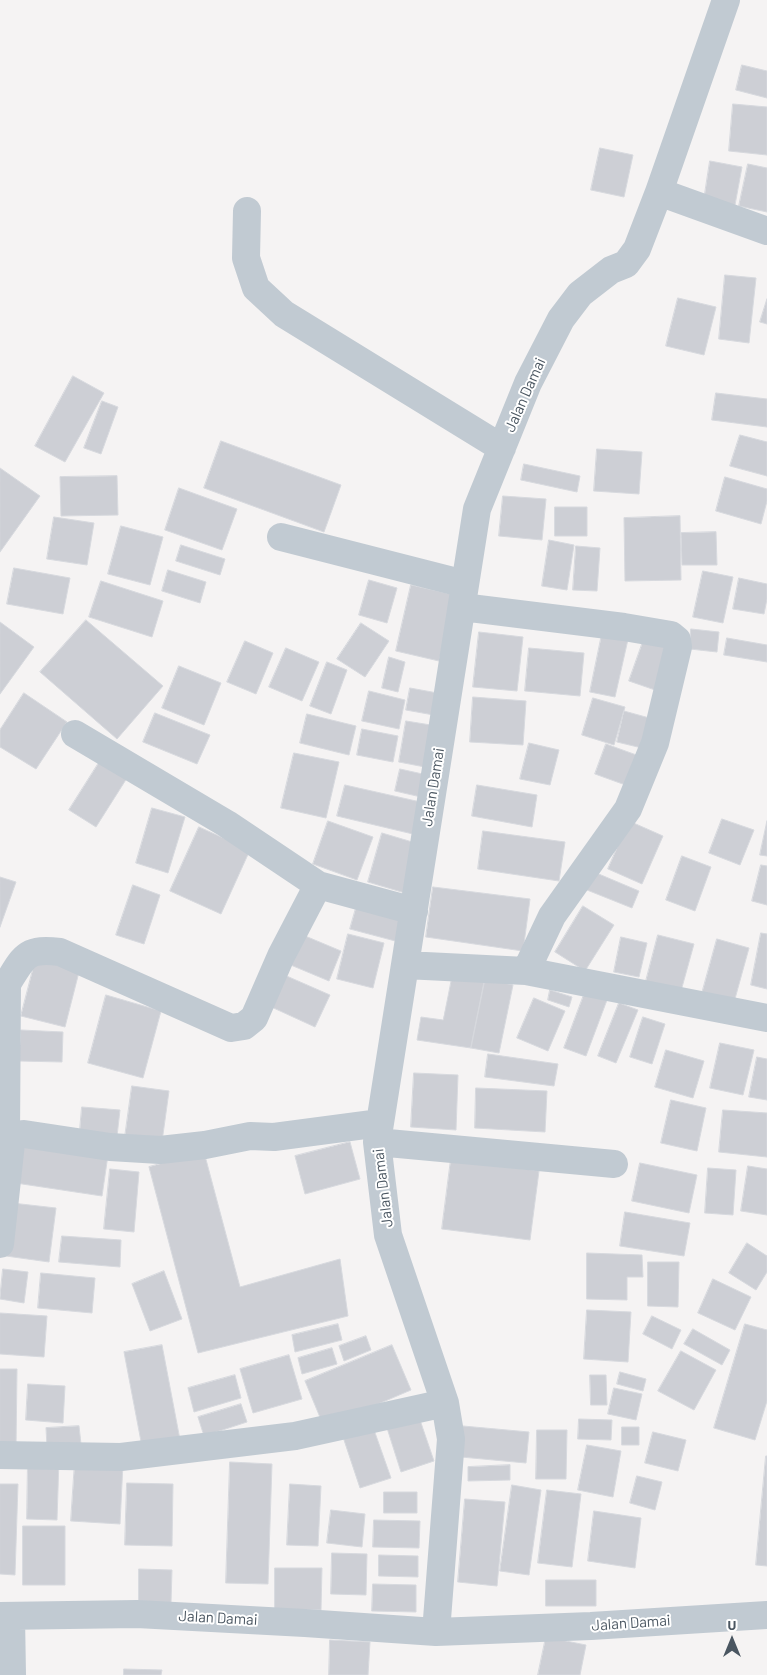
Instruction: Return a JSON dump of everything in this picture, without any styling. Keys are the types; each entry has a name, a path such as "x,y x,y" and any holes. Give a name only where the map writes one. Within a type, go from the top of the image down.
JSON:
{"street":[{"name":"Jalan Damai","path":"436,1632 451,1439 444,1402 388,1234 378,1132 477,509 528,383 560,319 580,294 612,270 626,264 637,249 659,192 726,0"},
{"path":"659,192 767,231"},
{"path":"247,211 246,258 256,288 284,314 502,448"},
{"path":"281,537 463,595 671,635 676,640 678,647 655,743 628,809 552,916 526,971"},
{"path":"75,734 227,824 318,885 414,911"},
{"path":"11,1143 6,1136 3,984 30,953 44,950 60,952 231,1028 244,1026 254,1018 281,956 318,885"},
{"path":"405,965 526,971 767,1018"},
{"path":"0,1244 11,1143 15,1136 24,1134 110,1147 160,1150 205,1145 250,1136 274,1138 378,1132 614,1164"},
{"path":"0,1455 130,1456 295,1436 444,1402"},
{"name":"Jalan Damai","path":"6,1616 137,1614 436,1632 591,1626 767,1614"},
{"path":"6,1616 12,1675"}],"building":[{"path":"742,65 767,71 767,98 736,90"},
{"path":"733,104 767,107 767,155 729,151"},
{"path":"600,148 633,155 624,197 591,190"},
{"path":"710,161 742,167 735,205 704,200"},
{"path":"748,164 767,168 767,212 739,206"},
{"path":"725,275 756,278 749,343 719,339"},
{"path":"678,298 716,307 704,355 666,346"},
{"path":"767,299 767,324 760,322"},
{"path":"73,376 104,393 65,462 35,446"},
{"path":"716,393 767,399 767,427 712,420"},
{"path":"102,401 118,407 101,454 84,448"},
{"path":"740,435 767,442 767,476 730,466"},
{"path":"221,441 341,485 324,532 204,488"},
{"path":"597,449 642,452 639,494 594,491"},
{"path":"524,464 580,476 577,492 521,480"},
{"path":"0,468 40,496 0,552"},
{"path":"117,476 118,515 61,516 60,477"},
{"path":"725,477 767,489 767,501 761,524 716,511"},
{"path":"179,488 237,509 222,550 165,530"},
{"path":"503,496 546,499 542,540 499,536"},
{"path":"555,507 587,507 587,536 555,536"},
{"path":"680,516 681,580 625,581 624,518"},
{"path":"54,517 94,523 87,565 47,559"},
{"path":"121,526 163,537 150,585 108,574"},
{"path":"716,532 717,565 682,565 681,533"},
{"path":"549,540 574,545 567,590 542,586"},
{"path":"181,545 225,559 220,575 176,561"},
{"path":"576,546 600,548 597,591 573,590"},
{"path":"14,568 70,578 63,614 7,604"},
{"path":"168,570 206,582 200,603 162,591"},
{"path":"703,571 733,577 723,623 693,617"},
{"path":"739,578 767,584 764,614 733,609"},
{"path":"369,580 397,588 387,623 359,615"},
{"path":"101,581 163,601 152,637 89,617"},
{"path":"411,585 455,595 439,661 396,651"},
{"path":"86,620 163,686 117,739 40,672"},
{"path":"0,622 34,647 0,694"},
{"path":"361,623 389,641 365,677 337,659"},
{"path":"603,629 629,635 615,697 590,692"},
{"path":"691,629 719,632 717,652 690,649"},
{"path":"479,632 523,637 517,691 473,687"},
{"path":"645,636 674,647 658,691 629,681"},
{"path":"727,638 767,645 767,662 724,655"},
{"path":"245,641 273,653 256,694 227,682"},
{"path":"286,648 319,662 302,701 269,687"},
{"path":"529,648 584,653 580,696 525,691"},
{"path":"389,657 405,662 398,692 382,688"},
{"path":"327,662 347,670 331,714 310,706"},
{"path":"179,666 221,683 204,725 162,708"},
{"path":"410,688 443,694 439,716 406,710"},
{"path":"369,691 405,700 399,729 362,721"},
{"path":"24,693 67,722 36,769 0,747 0,730"},
{"path":"473,697 526,701 523,745 470,742"},
{"path":"593,698 625,707 614,745 582,735"},
{"path":"624,711 653,719 646,749 617,742"},
{"path":"155,713 210,735 197,764 143,742"},
{"path":"307,714 356,726 349,755 300,743"},
{"path":"406,721 437,726 430,768 399,762"},
{"path":"362,729 398,736 393,762 357,755"},
{"path":"529,743 559,750 550,785 520,779"},
{"path":"606,744 642,757 631,787 595,774"},
{"path":"294,753 339,762 326,818 281,808"},
{"path":"100,761 127,778 96,827 69,810"},
{"path":"400,769 427,775 421,797 395,791"},
{"path":"345,785 425,803 417,835 337,816"},
{"path":"477,785 537,795 532,827 472,816"},
{"path":"152,808 185,817 168,873 136,863"},
{"path":"722,819 754,830 740,865 709,853"},
{"path":"328,821 373,837 357,880 313,864"},
{"path":"629,821 663,836 642,884 608,869"},
{"path":"767,821 767,856 760,855"},
{"path":"199,827 250,850 221,914 170,891"},
{"path":"483,831 565,842 559,881 478,869"},
{"path":"382,833 419,844 405,893 368,882"},
{"path":"682,856 711,867 695,911 666,900"},
{"path":"761,865 767,866 767,905 752,901"},
{"path":"594,872 639,891 632,908 587,890"},
{"path":"0,877 16,882 0,927"},
{"path":"133,885 160,895 144,944 116,935"},
{"path":"433,887 530,899 523,951 426,937"},
{"path":"358,901 406,914 399,942 350,929"},
{"path":"583,906 614,925 585,971 555,952"},
{"path":"298,933 341,951 329,981 286,963"},
{"path":"761,933 767,934 767,989 751,985"},
{"path":"348,934 384,943 373,988 337,979"},
{"path":"658,935 694,944 681,991 646,981"},
{"path":"621,937 647,943 639,977 614,972"},
{"path":"717,939 749,948 733,1006 701,997"},
{"path":"36,958 80,968 65,1027 21,1016"},
{"path":"453,973 485,979 471,1048 417,1040 421,1017 443,1020"},
{"path":"282,974 330,995 315,1027 267,1005"},
{"path":"485,979 513,985 499,1053 471,1048"},
{"path":"550,990 572,997 569,1007 548,1000"},
{"path":"585,992 607,1000 586,1056 564,1048"},
{"path":"106,995 161,1011 143,1078 88,1063"},
{"path":"534,998 565,1011 548,1051 517,1038"},
{"path":"619,1003 638,1010 616,1063 598,1056"},
{"path":"643,1017 665,1024 652,1064 630,1057"},
{"path":"21,1030 63,1032 62,1062 19,1061"},
{"path":"720,1043 754,1050 743,1095 710,1088"},
{"path":"666,1050 704,1061 693,1098 655,1087"},
{"path":"488,1054 558,1064 554,1086 485,1077"},
{"path":"757,1057 767,1059 767,1100 749,1097"},
{"path":"414,1073 458,1075 456,1130 411,1127"},
{"path":"132,1086 169,1091 161,1149 124,1144"},
{"path":"476,1088 547,1091 545,1132 475,1128"},
{"path":"671,1100 706,1108 697,1151 661,1143"},
{"path":"82,1107 120,1110 116,1145 79,1141"},
{"path":"723,1110 767,1113 767,1157 719,1152"},
{"path":"16,1142 108,1155 102,1196 9,1182"},
{"path":"350,1142 360,1179 305,1194 295,1156"},
{"path":"204,1152 240,1287 340,1259 348,1316 198,1353 149,1167"},
{"path":"451,1159 539,1171 530,1240 442,1229"},
{"path":"640,1163 697,1175 689,1213 632,1201"},
{"path":"748,1166 767,1169 767,1215 741,1211"},
{"path":"708,1168 736,1170 733,1215 705,1213"},
{"path":"110,1169 139,1172 134,1232 104,1229"},
{"path":"12,1203 56,1208 49,1262 6,1256"},
{"path":"625,1212 690,1223 684,1256 620,1246"},
{"path":"62,1236 121,1240 120,1267 59,1262"},
{"path":"747,1243 767,1256 767,1272 756,1290 729,1273"},
{"path":"587,1253 642,1255 643,1277 627,1277 627,1300 587,1299"},
{"path":"648,1262 679,1262 678,1307 648,1306"},
{"path":"3,1269 28,1272 24,1303 0,1299"},
{"path":"164,1271 182,1319 150,1331 132,1284"},
{"path":"41,1273 95,1278 92,1313 38,1308"},
{"path":"713,1279 751,1297 735,1330 698,1313"},
{"path":"587,1310 631,1312 628,1362 584,1359"},
{"path":"0,1313 47,1316 44,1357 0,1354"},
{"path":"652,1316 681,1330 672,1349 643,1334"},
{"path":"338,1324 342,1340 295,1352 292,1335"},
{"path":"745,1324 767,1330 767,1401 755,1440 714,1428"},
{"path":"693,1329 730,1350 722,1365 684,1344"},
{"path":"366,1336 371,1350 344,1361 339,1346"},
{"path":"162,1345 181,1445 143,1452 124,1352"},
{"path":"392,1345 411,1390 324,1427 305,1381"},
{"path":"332,1348 337,1364 302,1374 298,1358"},
{"path":"681,1351 716,1370 694,1410 658,1391"},
{"path":"289,1355 302,1399 253,1413 240,1369"},
{"path":"0,1369 17,1369 16,1449 0,1449"},
{"path":"620,1372 646,1379 643,1391 617,1384"},
{"path":"235,1375 241,1398 194,1412 188,1388"},
{"path":"590,1375 606,1375 607,1405 591,1405"},
{"path":"28,1384 65,1386 63,1423 26,1420"},
{"path":"614,1388 642,1394 636,1420 608,1414"},
{"path":"241,1404 247,1422 204,1436 198,1417"},
{"path":"419,1417 434,1461 401,1472 387,1428"},
{"path":"579,1419 612,1420 611,1440 578,1439"},
{"path":"79,1426 81,1444 47,1447 46,1428"},
{"path":"463,1426 529,1432 526,1463 461,1457"},
{"path":"373,1427 391,1478 360,1488 343,1437"},
{"path":"622,1427 639,1427 639,1445 622,1445"},
{"path":"537,1430 567,1430 566,1479 536,1479"},
{"path":"653,1432 686,1440 678,1471 645,1463"},
{"path":"587,1445 621,1451 613,1497 578,1490"},
{"path":"767,1456 767,1566 756,1565"},
{"path":"28,1459 59,1459 57,1520 27,1519"},
{"path":"75,1461 123,1463 120,1524 71,1521"},
{"path":"230,1462 272,1464 268,1584 226,1583"},
{"path":"510,1465 510,1480 468,1481 468,1467"},
{"path":"637,1476 662,1482 655,1510 630,1503"},
{"path":"127,1483 173,1484 172,1546 125,1545"},
{"path":"0,1484 18,1484 15,1575 0,1574"},
{"path":"290,1484 321,1486 318,1546 287,1545"},
{"path":"512,1485 541,1490 529,1575 500,1571"},
{"path":"547,1490 581,1494 572,1567 538,1563"},
{"path":"384,1492 417,1492 417,1513 384,1513"},
{"path":"465,1499 505,1502 497,1586 458,1582"},
{"path":"331,1510 365,1514 362,1547 327,1543"},
{"path":"594,1511 641,1518 635,1568 588,1561"},
{"path":"374,1520 420,1521 419,1548 373,1547"},
{"path":"23,1526 65,1526 65,1585 23,1585"},
{"path":"332,1553 367,1554 366,1595 331,1594"},
{"path":"379,1555 418,1556 418,1577 379,1576"},
{"path":"275,1568 322,1568 321,1610 275,1609"},
{"path":"139,1569 172,1570 171,1603 139,1601"},
{"path":"546,1580 596,1580 596,1606 546,1606"},
{"path":"373,1584 416,1585 416,1612 372,1611"},
{"path":"546,1637 586,1645 580,1675 538,1675"},
{"path":"330,1640 370,1642 368,1675 329,1675"},
{"path":"124,1669 162,1670 161,1675 124,1675"}]}
